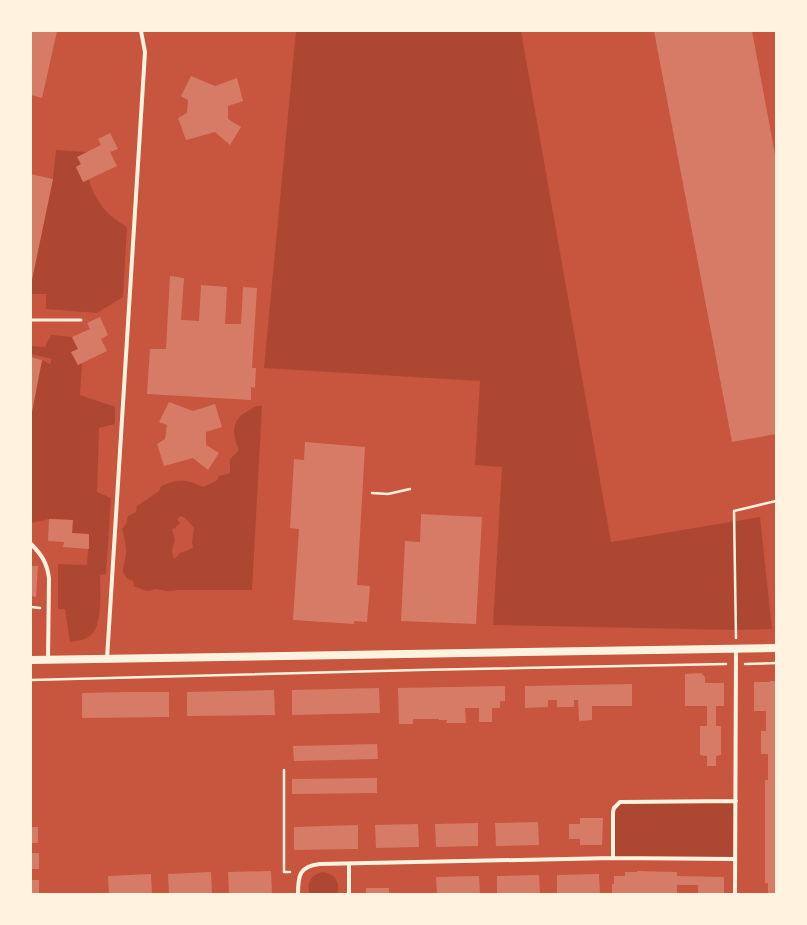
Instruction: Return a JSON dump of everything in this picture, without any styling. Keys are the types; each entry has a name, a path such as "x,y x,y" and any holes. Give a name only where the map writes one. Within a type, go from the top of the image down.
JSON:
{"main road":[{"path":"31,660 776,648"}],"street":[{"path":"107,659 145,52 141,31"},
{"path":"31,544 41,554 48,569 48,660"},
{"path":"735,894 736,648"},
{"path":"613,858 613,812 614,808 620,802 736,802"},
{"path":"298,894 298,880 302,871 305,868 314,865 613,858 735,859"},
{"path":"349,864 349,894"}],"lane":[{"path":"31,320 81,320"}],"path":[{"path":"372,493 388,494 410,489"},
{"path":"736,648 734,511 776,501"},
{"path":"31,680 394,670 776,663"},
{"path":"284,770 284,872 302,871"}],"shaded area":[{"path":"296,31 521,31 611,542 760,517 772,629 735,630 493,625 502,467 475,465 480,381 264,368"},
{"path":"56,150 87,152 78,157 81,164 76,167 83,182 89,180 95,195 103,208 127,227 123,297 97,313 46,309 46,294 31,294 31,174 53,179"},
{"path":"51,335 72,337 78,349 72,352 78,365 82,363 80,395 115,407 115,424 99,428 97,492 111,498 106,574 100,575 99,616 95,630 89,637 70,642 65,609 58,609 58,564 87,565 89,535 72,533 72,520 49,519 31,523 31,357 50,364 52,359 31,354 31,346 45,347"},
{"path":"257,406 262,406 252,590 168,591 157,589 147,591 134,587 133,581 125,576 123,570 126,552 122,529 126,524 128,516 136,512 137,506 159,491 161,486 177,481 187,481 203,487 216,481 219,476 230,473 230,459 239,450 234,435 234,429 239,418","holes":["180,516 185,518 194,528 192,542 193,548 180,553 175,559 172,552 175,541 172,529 180,523 177,520"]},
{"path":"736,801 735,859 613,858 613,812 617,804"},
{"path":"322,872 330,874 336,879 338,886 337,894 310,894 310,880 318,873"}],"building":[{"path":"31,31 57,31 42,98 31,95"},
{"path":"654,31 752,31 776,160 776,434 732,442"},
{"path":"191,76 215,86 237,78 243,101 228,106 228,119 241,127 230,145 215,132 186,140 178,118 187,113 188,100 181,96"},
{"path":"110,133 118,149 110,152 117,166 83,182 76,167 81,164 77,157 101,145 98,139"},
{"path":"31,174 53,179 32,280 31,280"},
{"path":"170,276 184,278 181,320 199,321 201,285 227,287 225,324 241,324 243,287 257,288 252,368 256,368 255,388 251,387 251,400 147,394 150,349 166,349"},
{"path":"100,317 108,335 101,339 107,351 78,365 71,352 78,349 72,337 90,329 87,323"},
{"path":"31,357 42,360 32,412 31,412"},
{"path":"169,402 193,411 215,404 222,427 206,432 206,445 219,453 208,470 193,458 164,466 157,444 165,439 167,425 159,422"},
{"path":"305,442 365,447 357,585 370,586 367,622 354,621 354,624 293,620 299,529 290,528 294,459 304,460"},
{"path":"421,514 482,517 476,624 401,621 405,541 420,542"},
{"path":"49,519 73,520 72,533 89,534 89,549 63,547 64,542 48,541"},
{"path":"31,566 38,566 36,597 31,596"},
{"path":"701,673 705,677 705,683 724,683 724,706 716,706 716,726 721,726 721,755 716,756 716,766 707,766 707,756 700,755 700,726 707,726 707,706 685,706 685,674"},
{"path":"776,681 776,894 768,894 768,883 765,883 765,780 768,780 768,754 761,754 761,731 766,731 766,711 754,711 754,682"},
{"path":"632,684 632,706 592,706 592,720 579,721 578,700 574,700 574,707 557,707 557,700 548,700 548,707 525,708 525,686"},
{"path":"505,686 505,701 500,701 500,708 492,708 492,722 479,722 479,708 465,708 466,723 446,723 447,720 439,719 413,719 413,724 399,724 398,688"},
{"path":"379,688 380,713 292,715 292,690"},
{"path":"274,690 275,715 187,716 187,692"},
{"path":"169,692 169,717 82,718 82,693"},
{"path":"377,744 378,759 294,761 293,746"},
{"path":"377,778 377,793 292,794 292,779"},
{"path":"580,818 603,818 602,845 580,845 580,839 569,839 569,824 580,824"},
{"path":"538,822 539,845 496,846 495,823"},
{"path":"478,823 478,846 436,847 435,824"},
{"path":"418,824 419,847 376,848 375,825"},
{"path":"358,825 358,849 294,850 294,827"},
{"path":"31,827 38,827 38,843 31,843"},
{"path":"31,853 39,853 39,869 31,869"},
{"path":"271,871 272,893 229,894 228,872"},
{"path":"211,872 212,894 169,894 168,874"},
{"path":"625,872 677,872 677,876 724,877 724,894 698,894 698,885 677,885 677,894 612,894 614,876 625,876"},
{"path":"151,874 152,894 109,894 108,876"},
{"path":"599,874 600,894 557,894 557,875"},
{"path":"539,875 540,894 497,894 497,876"},
{"path":"479,876 480,894 437,894 436,877"},
{"path":"31,880 39,880 39,894 31,894"},
{"path":"366,888 389,888 389,894 366,894"}]}
